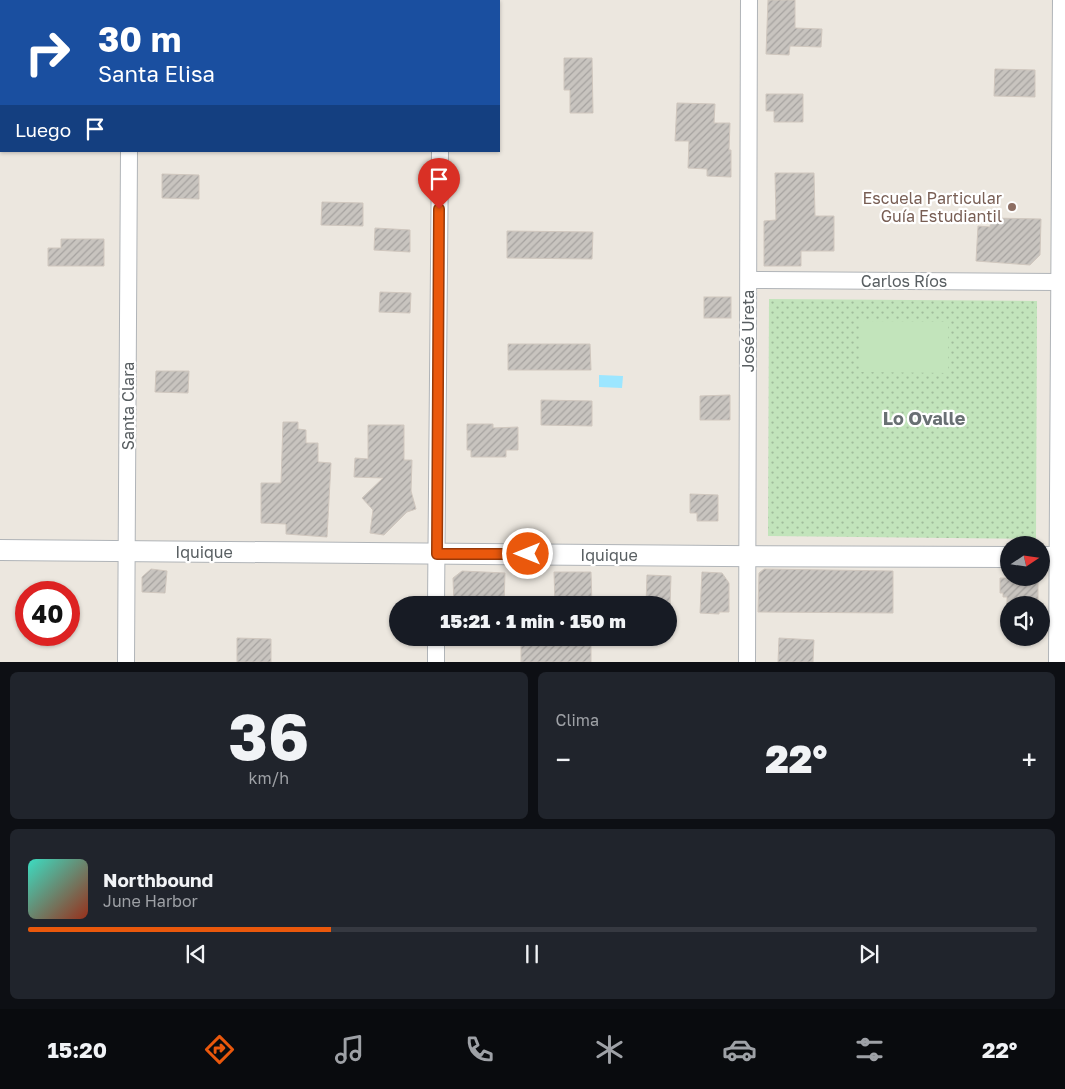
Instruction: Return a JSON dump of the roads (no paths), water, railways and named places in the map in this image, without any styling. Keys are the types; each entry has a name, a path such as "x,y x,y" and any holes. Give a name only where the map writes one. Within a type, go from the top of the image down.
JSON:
{"street":[{"name":"José Ureta","path":"747,662 749,0"},
{"path":"1057,662 1055,557 1061,0"},
{"name":"Santa Clara","path":"126,662 130,152"},
{"path":"436,596 440,152"},
{"name":"Carlos Ríos","path":"749,280 1059,282"},
{"name":"Iquique","path":"0,550 1000,557"},
{"path":"436,646 436,662"}],"water":[{"path":"599,375 623,376 622,388 599,387"}],"place":[{"name":"Escuela Particular Guía Estudiantil","path":"1012,207"}],"district":[{"name":"Lo Ovalle","path":"924,419"}]}
